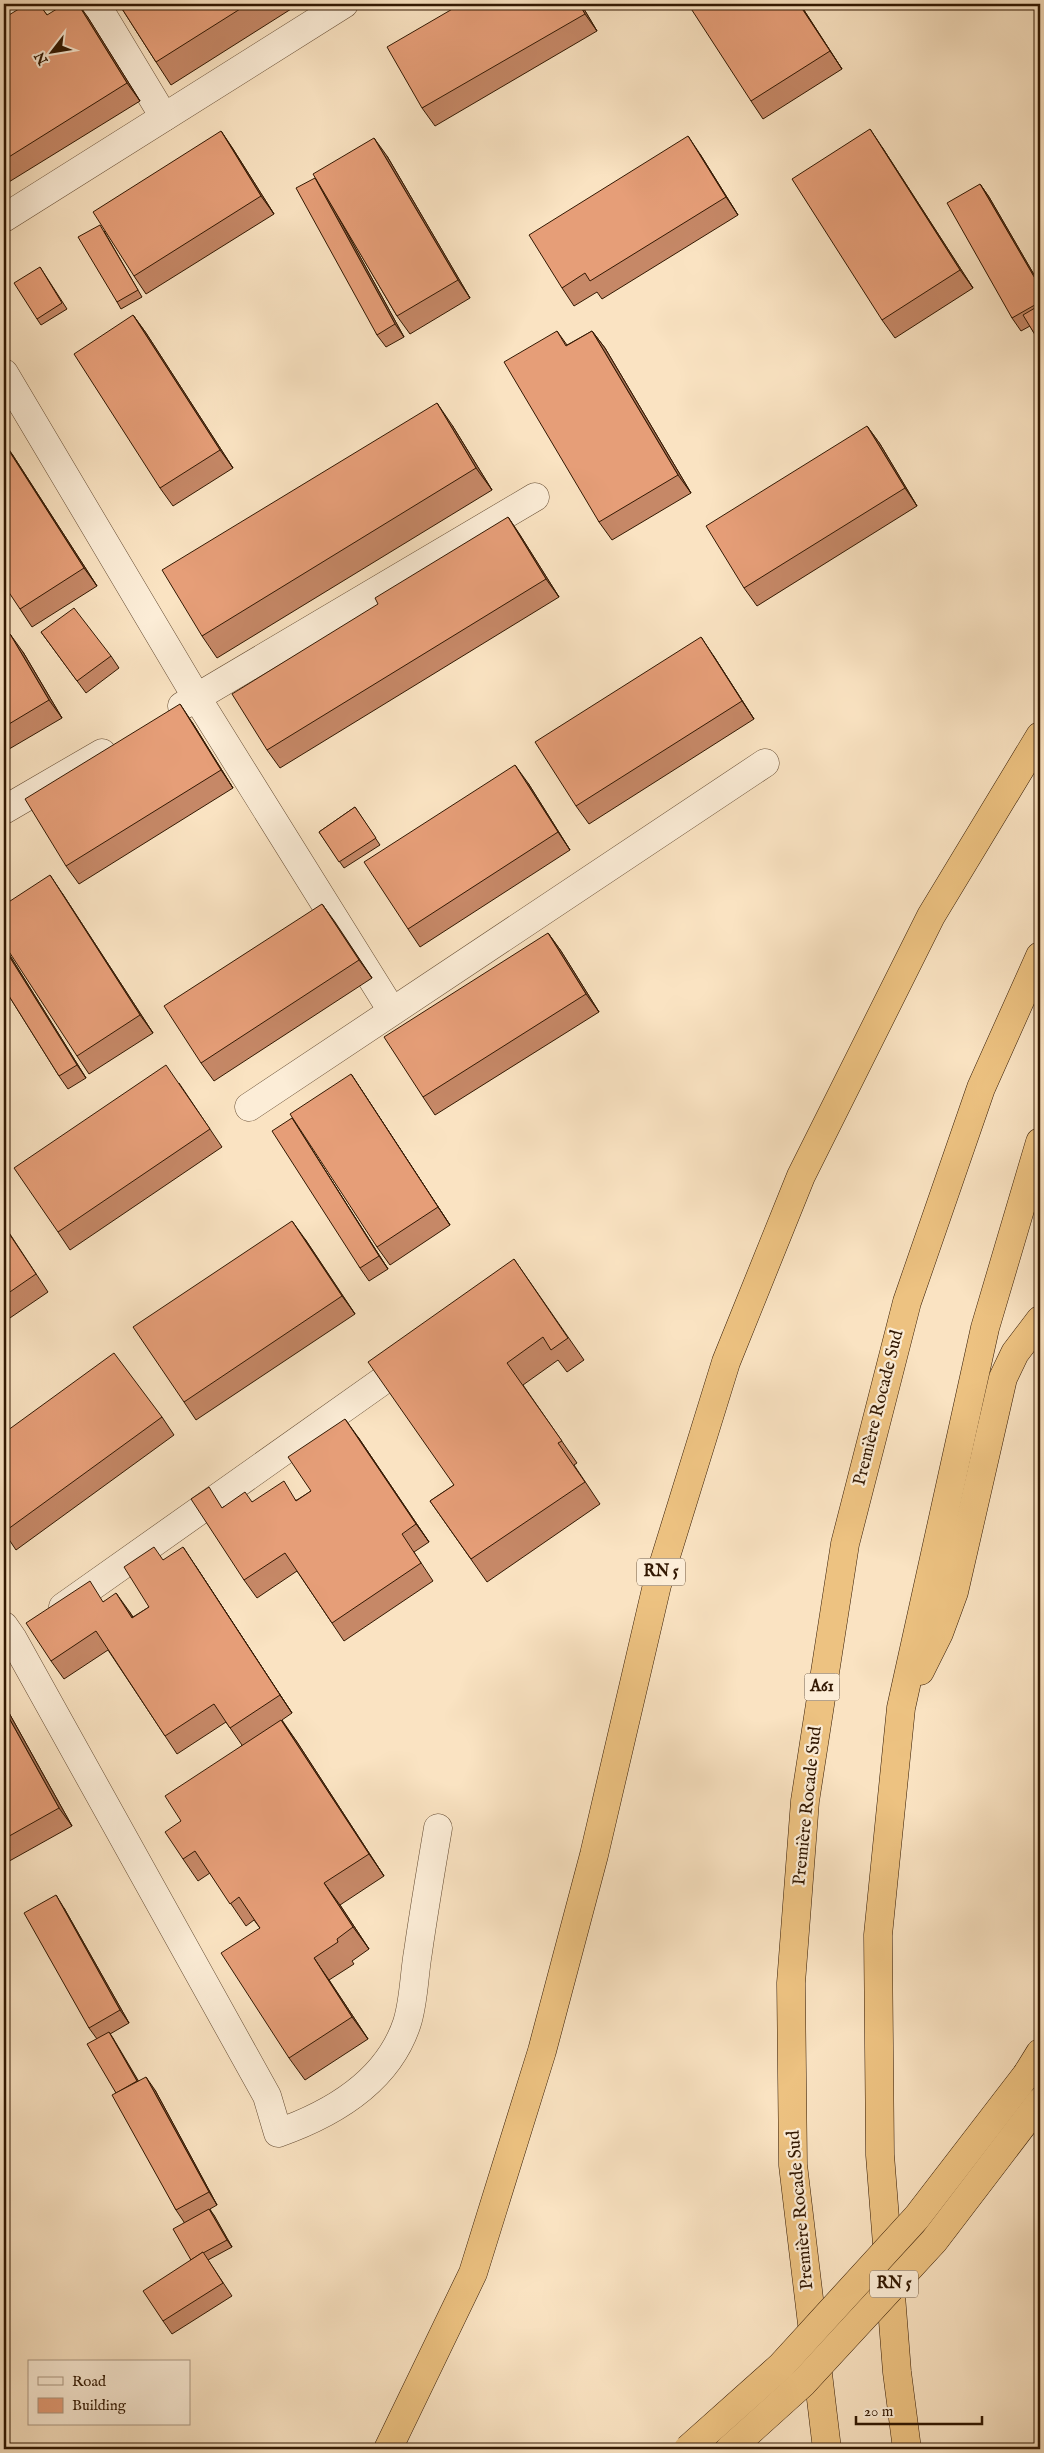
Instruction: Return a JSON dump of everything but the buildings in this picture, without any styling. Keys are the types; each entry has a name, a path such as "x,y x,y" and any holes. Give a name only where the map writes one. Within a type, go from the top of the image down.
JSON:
{"highway":[{"name":"RN 5","path":"388,2449 473,2274 549,2023 596,1846 657,1585 726,1362 801,1176 932,916 1040,736"},
{"name":"Première Rocade Sud","path":"828,2449 793,2165 791,1983 805,1801 844,1544 907,1302 981,1088 1040,956"},
{"path":"907,2449 897,2372 880,2145 878,1934 901,1708 985,1328 1040,1142"},
{"path":"901,1708 948,1611 1003,1378 1015,1353 1040,1320"},
{"path":"688,2449 781,2366 917,2217 1034,2064"},
{"name":"RN 5","path":"730,2449 803,2383 934,2241 1040,2102"}],"street":[{"path":"4,6 8,4"},
{"path":"96,4 164,117"},
{"path":"4,218 344,4"},
{"path":"4,373 197,698 392,1011"},
{"path":"163,717 535,496"},
{"path":"4,810 121,742"},
{"path":"249,1107 765,763"},
{"path":"430,1347 80,1596 21,1629 267,2096 278,2133 308,2122 344,2100 373,2079 390,2059 407,2023 438,1828"}]}
